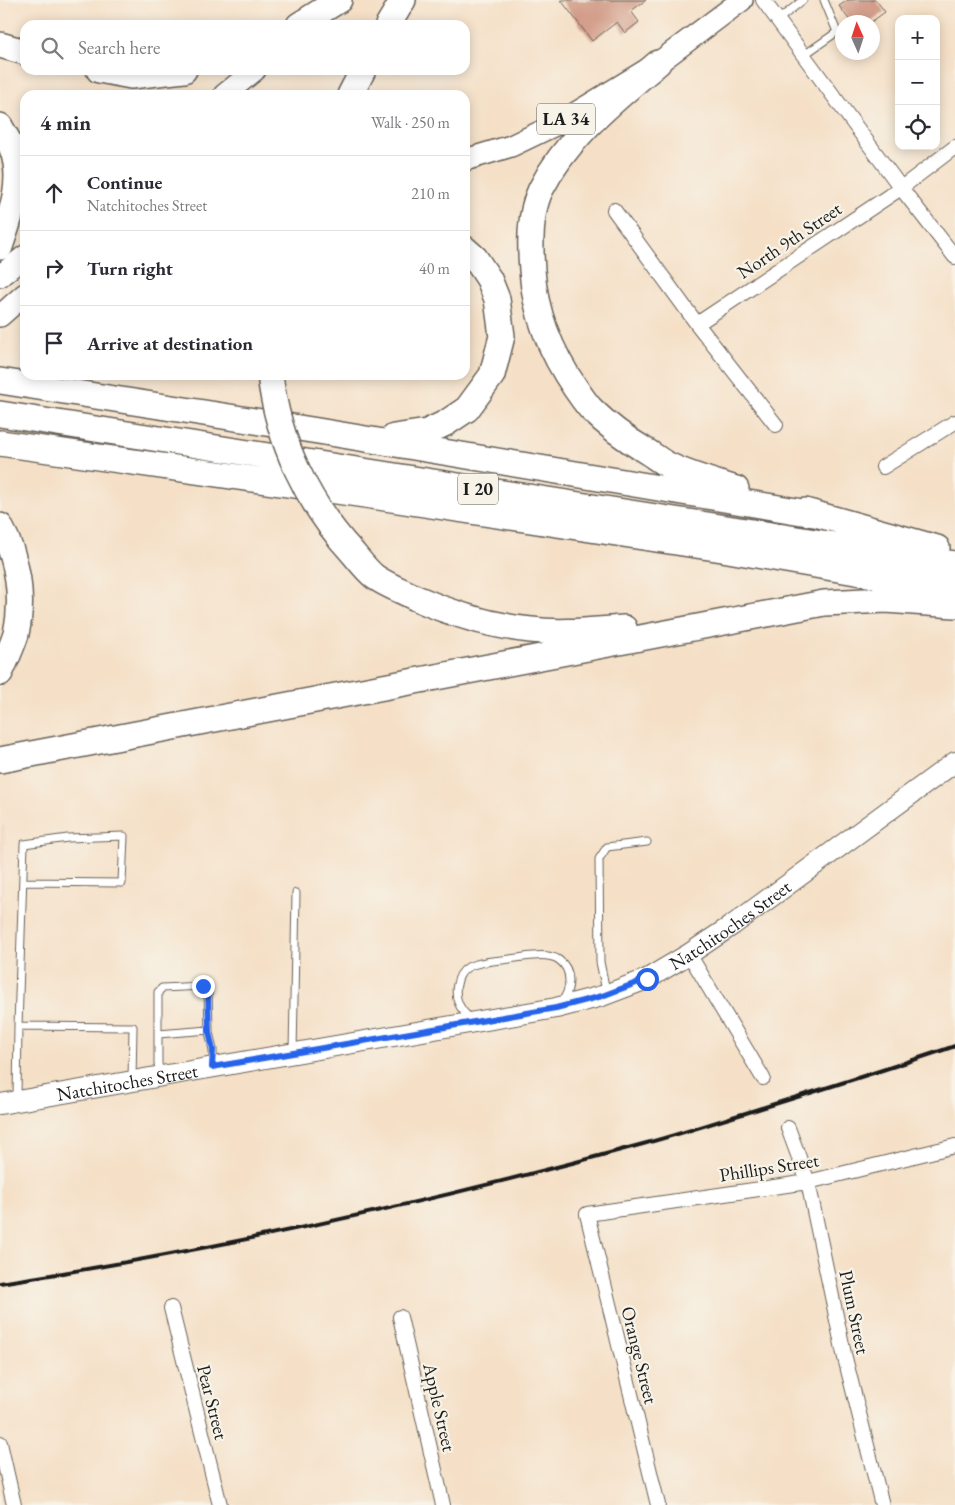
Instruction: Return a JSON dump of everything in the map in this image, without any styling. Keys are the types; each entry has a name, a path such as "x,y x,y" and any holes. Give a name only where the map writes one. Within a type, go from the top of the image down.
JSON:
{"highway":[{"path":"308,20 341,0"},
{"path":"391,20 403,0"},
{"path":"0,45 20,51"},
{"path":"658,63 598,116 572,142 553,168 540,191 534,212 530,249 533,289 540,320 553,352 569,379 590,408 620,435 668,465 727,487 820,516 955,553"},
{"path":"126,75 140,75"},
{"path":"353,90 360,75"},
{"path":"0,126 13,151 17,183 11,213 0,247"},
{"path":"318,431 399,437 427,432 446,423 467,409 492,375 502,336 498,299 489,279 470,254"},
{"path":"271,380 273,402 285,442 304,484 323,516 345,545 375,577 416,598 445,610 484,621 531,630 577,632 651,626 824,603 886,600 955,605"},
{"path":"0,381 318,431 820,516"},
{"name":"I 20","path":"0,414 955,564"},
{"name":"I 20","path":"0,443 382,497 644,537 955,589"},
{"path":"0,526 6,536 15,563 19,588 19,613 16,634 0,673"},
{"path":"0,760 824,603"}],"main road":[{"path":"317,20 341,0"},
{"name":"LA 34","path":"470,158 510,146 562,122 658,63 742,0"},
{"path":"230,90 249,75"},
{"path":"0,276 20,260"},
{"path":"0,316 20,298"}],"street":[{"path":"763,0 901,188 955,256"},
{"name":"North 9th Street","path":"697,324 901,188 955,147"},
{"path":"614,210 697,324 776,425"},
{"path":"883,467 955,422"},
{"name":"Natchitoches Street","path":"9,1102 556,1008 647,979 734,924 955,762"},
{"path":"689,954 763,1078"},
{"name":"Plum Street","path":"788,1128 808,1182 844,1354 882,1505"},
{"name":"Phillips Street","path":"587,1214 808,1182 955,1146"},
{"name":"Orange Street","path":"587,1214 658,1505"},
{"name":"Pear Street","path":"171,1308 220,1505"},
{"name":"Apple Street","path":"400,1317 443,1505"},
{"path":"0,1443 14,1505"}],"lane":[{"path":"778,20 803,0"},
{"path":"804,55 837,32 824,0"},
{"path":"9,1102 18,1026 24,844 68,838 124,836 122,883 23,882"},
{"path":"613,991 605,986 600,962 599,859 607,847 647,842"},
{"path":"293,1053 296,893"},
{"path":"473,1022 460,1007 456,986 459,975 468,967 479,963 547,956 560,960 566,969 570,983 566,997 556,1008"},
{"path":"162,1076 158,1064 158,992 162,988 203,986 208,988 209,1030 213,1050 212,1067"},
{"path":"18,1026 133,1027 132,1081"},
{"path":"158,1034 209,1030"}],"shaded area":[{"path":"5,826 0,986 0,827"}],"building":[{"path":"561,0 646,0 631,11 639,22 625,33 617,22 592,41"},
{"path":"848,0 876,0 885,12 880,16 846,15 839,6"}],"railway":[{"path":"0,1283 162,1256 243,1240 484,1186 671,1136 955,1046"}],"route":[{"path":"203,986 208,988 209,1032 213,1050 212,1067 556,1008 602,996 647,979"}]}
